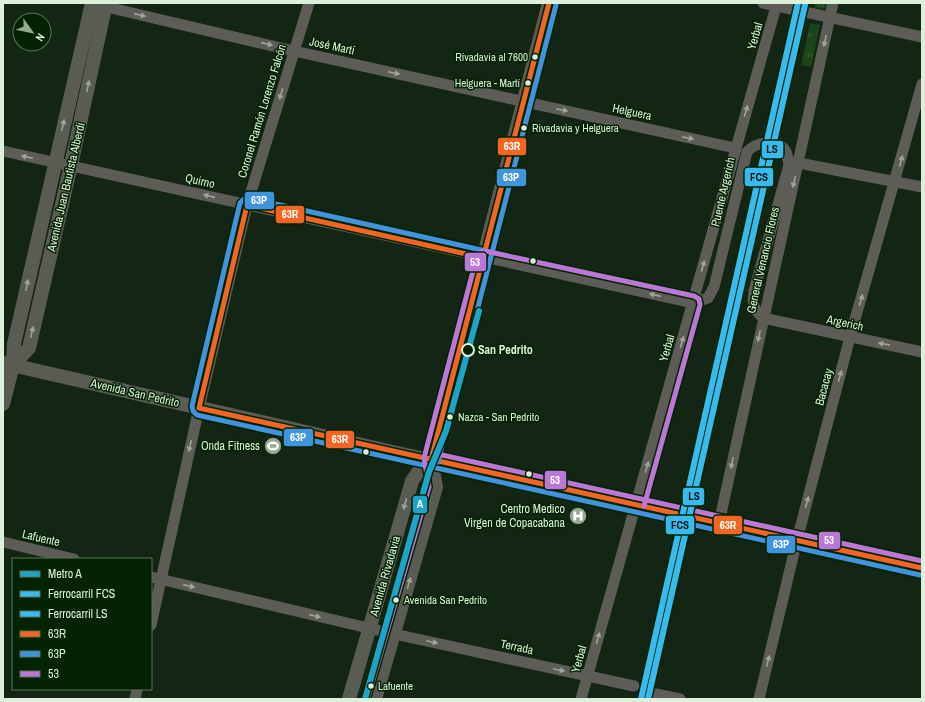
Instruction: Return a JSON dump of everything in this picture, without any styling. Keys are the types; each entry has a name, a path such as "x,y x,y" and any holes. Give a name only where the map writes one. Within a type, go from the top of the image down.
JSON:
{"main road":[{"name":"Avenida Rivadavia","path":"376,699 436,487 431,460 484,258 548,3"},
{"name":"Avenida Juan Bautista Alberdi","path":"3,404 8,364 14,344 54,163 97,4"},
{"name":"Avenida Juan Bautista Alberdi","path":"8,364 29,348 71,166 97,4"},
{"name":"Avenida San Pedrito","path":"8,364 431,460 922,568"},
{"name":"Avenida Rivadavia","path":"349,699 412,481 419,471 431,460"}],"street":[{"name":"Coronel Ramón Lorenzo Falcón","path":"152,616 156,578 199,408 247,205 309,3"},
{"path":"763,3 830,16 922,37"},
{"name":"General Venancio Flores","path":"718,523 833,3"},
{"name":"José Martí","path":"97,4 294,51 524,101"},
{"name":"Yerbal","path":"581,699 693,303 735,148 777,5"},
{"name":"Bacacay","path":"759,699 797,540 850,337 922,84"},
{"name":"Helguera","path":"524,101 735,148"},
{"name":"Puente Argerich","path":"693,303 708,298 714,287 744,158 751,146 772,142 780,145 786,151 789,165 753,299 752,305 755,311 763,318"},
{"name":"Quirno","path":"3,151 484,258"},
{"path":"799,162 922,187"},
{"path":"484,258 693,303"},
{"name":"Argerich","path":"763,318 922,352"},
{"name":"Lafuente","path":"3,542 70,558"},
{"path":"156,578 369,629"},
{"name":"Terrada","path":"369,629 634,686"},
{"path":"656,694 680,699"}],"green space":[{"path":"815,3 828,3 827,8 814,8"},
{"path":"810,23 820,25 811,67 801,65"}],"metro line":[{"name":"A","path":"365,699 429,472 446,431 479,311"}],"rail line":[{"name":"FCS","path":"641,699 798,3"},
{"name":"LS","path":"648,699 805,5"}],"transit line":[{"name":"63R","path":"431,460 549,3"},
{"name":"63P","path":"438,462 556,5"},
{"name":"63P","path":"486,251 249,198 244,199 240,203 192,406 193,411 197,415 920,575"},
{"name":"63R","path":"484,258 247,205 199,408 922,568"},
{"name":"53","path":"368,697 429,487 424,458 477,256 480,252 485,251 694,296 699,299 700,305 644,506"},
{"name":"53","path":"433,453 922,561"}],"place":[{"name":"Rivadavia al 7600","path":"535,57"},
{"name":"Helguera - Martí","path":"528,83"},
{"name":"Rivadavia y Helguera","path":"524,128"},
{"name":"San Pedrito","path":"468,350"},
{"name":"Nazca - San Pedrito","path":"450,417"},
{"name":"Onda Fitness","path":"273,446"},
{"name":"Centro Medico Virgen de Copacabana","path":"578,516"},
{"name":"Avenida San Pedrito","path":"396,600"},
{"name":"Lafuente","path":"371,686"}]}
